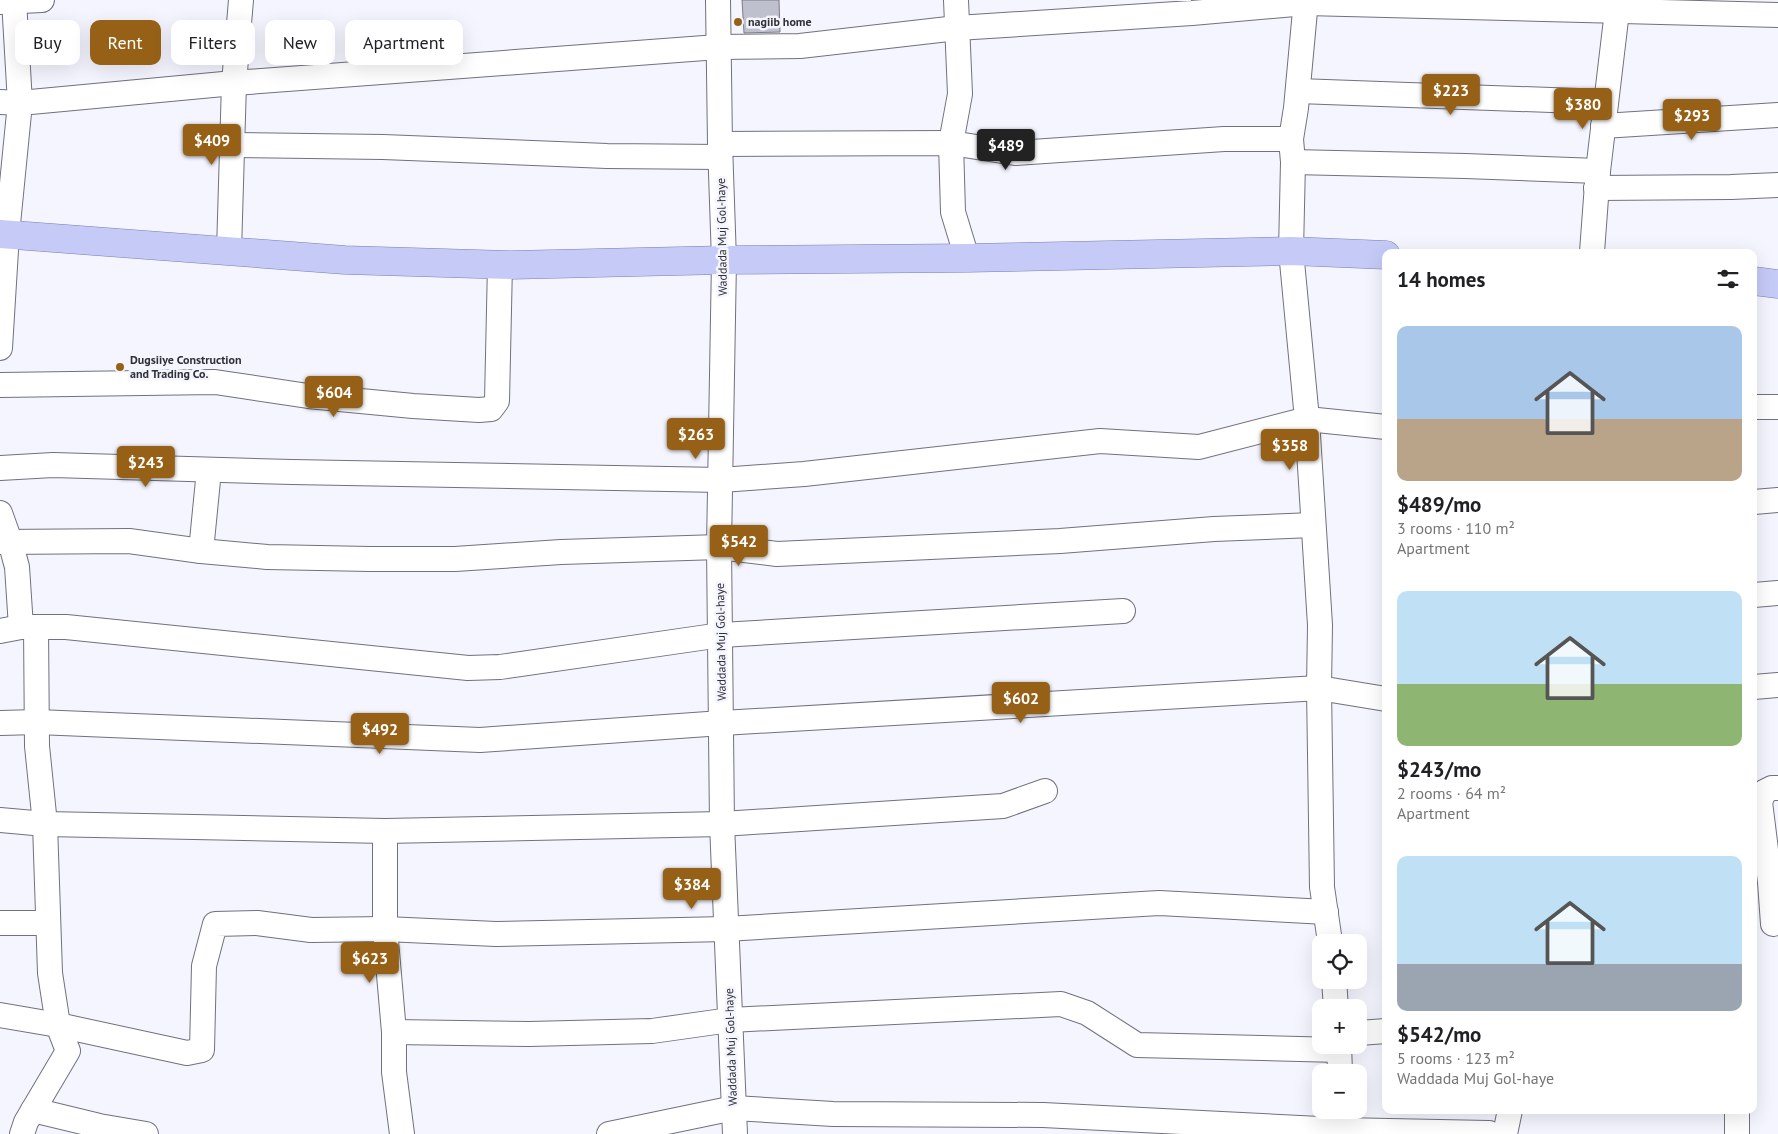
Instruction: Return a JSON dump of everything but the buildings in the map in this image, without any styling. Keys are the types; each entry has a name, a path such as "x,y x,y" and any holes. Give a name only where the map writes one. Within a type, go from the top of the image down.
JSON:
{"main road":[{"path":"3,234 345,260 500,264 967,258 1290,251 1382,255"},
{"path":"1757,281 1778,284"}],"street":[{"path":"0,348 3,234 10,102 9,1 42,0"},
{"path":"229,251 234,83 241,0"},
{"name":"Waddada Muj Gol-haye","path":"718,0 724,260 719,547 722,824 735,1134"},
{"path":"956,0 960,94 951,143 954,212 967,258"},
{"path":"10,102 234,83 718,47 800,46 957,28 1182,14 1306,2 1605,7 1778,15"},
{"path":"1306,2 1298,91 1291,138 1293,162 1290,251 1307,419 1320,625 1318,688 1322,887 1329,934"},
{"path":"1592,249 1597,179 1606,102 1605,7"},
{"path":"1298,91 1606,102"},
{"path":"1603,126 1778,115"},
{"path":"232,145 383,147 580,155 951,143 1015,153 1224,139 1291,138"},
{"path":"1293,162 1465,166 1597,179 1732,187 1778,184"},
{"path":"0,385 214,382 317,397 413,406 491,409 497,401 500,264"},
{"path":"1757,407 1778,407"},
{"path":"0,468 53,466 721,480 814,473 1100,441 1199,447 1307,419 1382,427"},
{"path":"201,551 209,470"},
{"path":"1757,502 1778,500"},
{"path":"0,513 5,542 17,567 19,628 37,722 37,746 45,824 50,973 58,1025 68,1051 26,1122 22,1134"},
{"path":"5,542 129,541 201,551 267,557 417,559 719,547 778,554 1060,541 1214,529 1313,525"},
{"path":"1757,595 1778,593"},
{"path":"19,628 66,626 468,668 500,667 721,635 1123,611"},
{"path":"1757,687 1778,685"},
{"path":"0,723 37,722 480,740 722,723 1318,688 1382,698"},
{"path":"1773,924 1760,802 1764,792 1772,788 1778,788"},
{"path":"0,820 45,824 384,831 722,824 1003,806 1045,791"},
{"path":"384,831 385,929 394,1032 394,1072 402,1134"},
{"path":"0,1015 58,1025 187,1053 202,1050 204,966 215,924 257,923 311,930 385,929 496,934 726,929 1159,903 1326,912"},
{"path":"0,924 48,923"},
{"path":"394,1032 529,1034 652,1030 730,1020 1061,1004 1087,1014 1138,1045 1339,1056"},
{"path":"1367,1032 1382,1031"},
{"path":"608,1134 734,1108 833,1114 1043,1115 1340,1125 1489,1132 1491,1134"},
{"path":"33,1110 99,1126 146,1134"},
{"path":"1505,1134 1509,1114"},
{"path":"1737,1114 1737,1134"}],"place":[{"name":"nagiib home","path":"738,22"},
{"name":"Dugsiiye Construction and Trading Co.","path":"120,367"}]}
